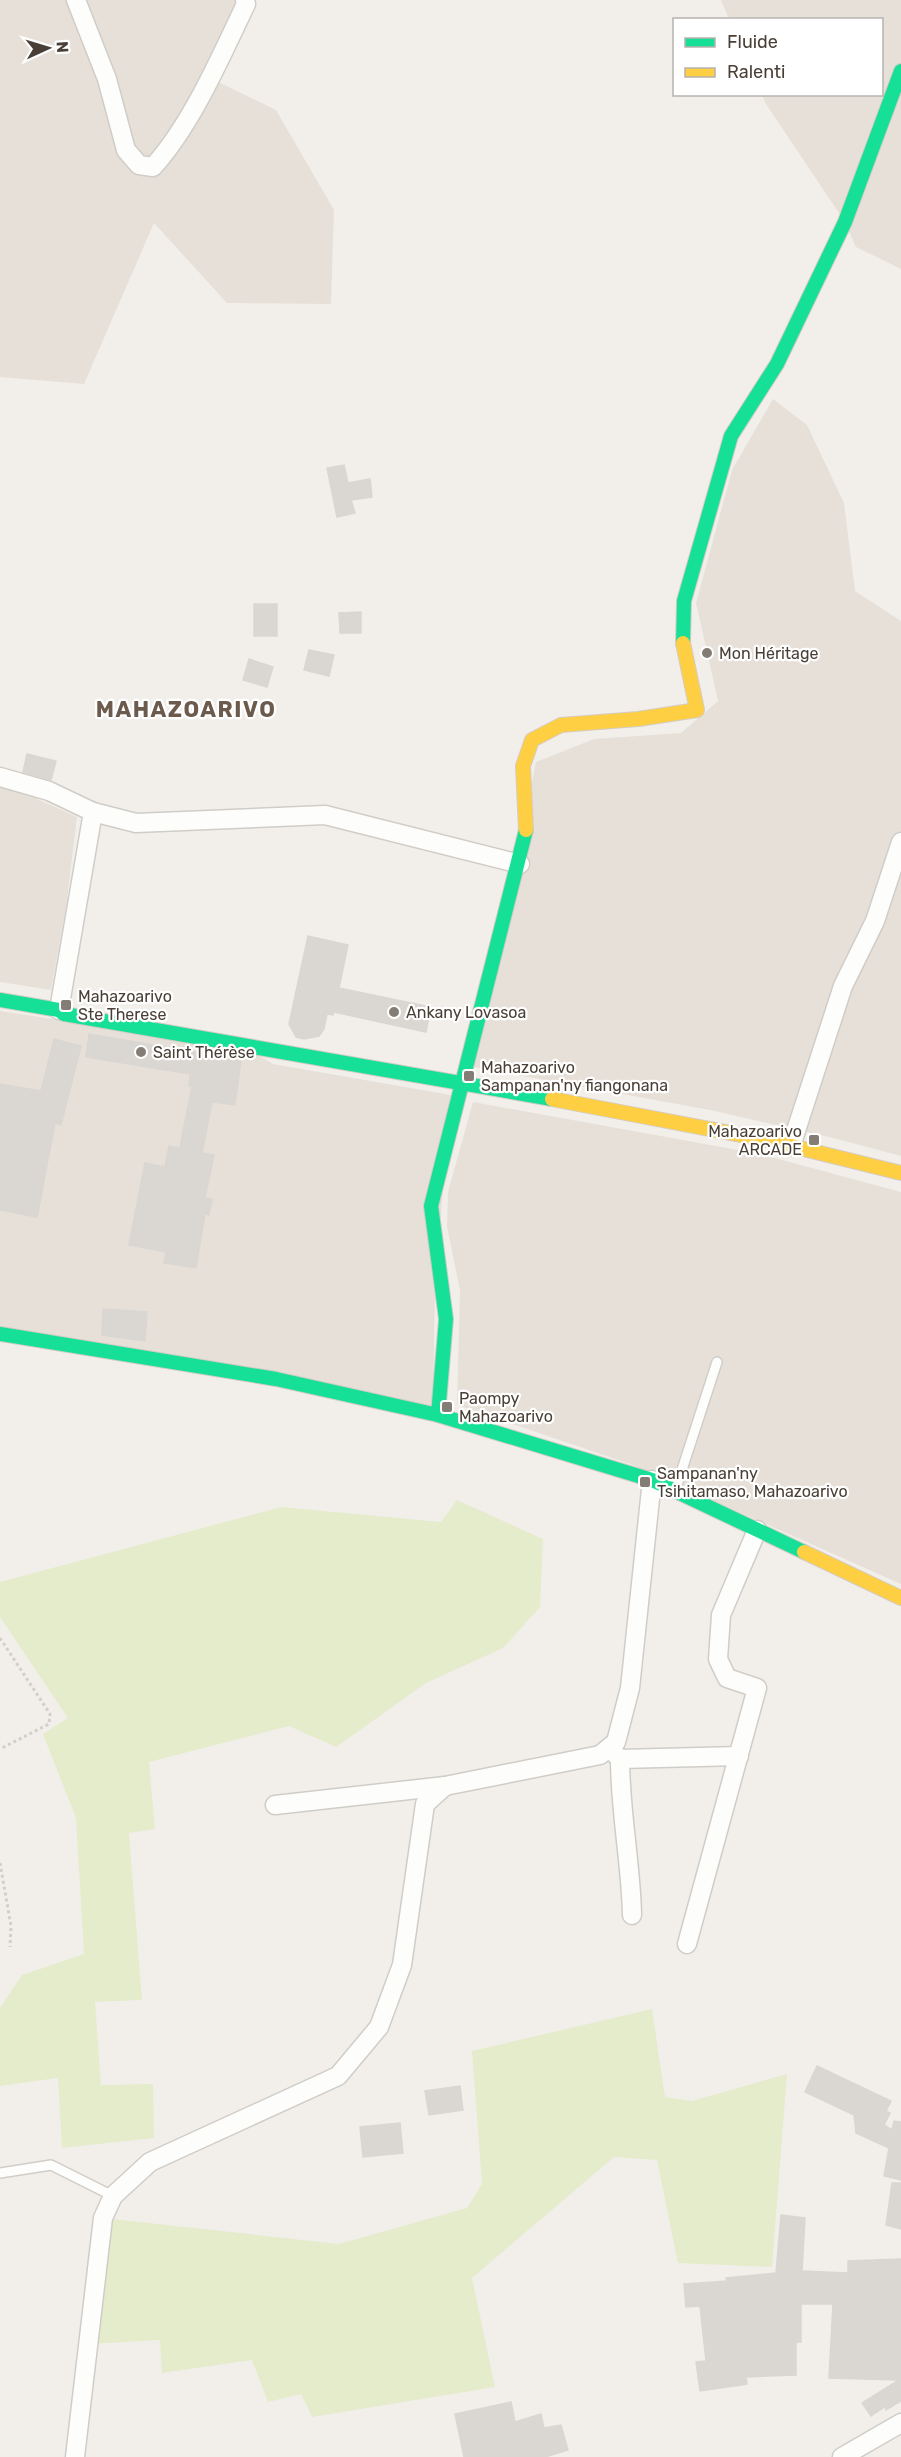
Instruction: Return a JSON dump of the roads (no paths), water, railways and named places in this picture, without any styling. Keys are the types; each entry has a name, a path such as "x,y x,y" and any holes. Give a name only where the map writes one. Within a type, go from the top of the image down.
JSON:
{"street":[{"path":"76,0 107,79 126,150 139,165 153,167 164,154 210,78 246,4 245,0"},
{"path":"438,1415 446,1319 430,1206 520,864 526,835 523,766 532,740 561,725 638,719 697,710 682,646 684,601 731,436 777,364 845,222 901,71"},
{"path":"0,777 49,791 93,812 136,823 325,815 520,864"},
{"path":"59,1010 93,812"},
{"path":"791,1146 843,986 875,921 901,842"},
{"path":"0,1000 59,1010 64,1014 461,1082 791,1146 901,1173"},
{"path":"0,1334 276,1379 438,1415 652,1480 901,1598"},
{"path":"632,1915 632,1875 615,1753 630,1688 652,1480"},
{"path":"687,1944 758,1688 727,1678 718,1659 721,1615 757,1530"},
{"path":"275,1805 445,1786 615,1753 739,1756"},
{"path":"75,2457 104,2218 113,2196 150,2162 338,2076 380,2027 402,1965 425,1804 445,1786"},
{"path":"842,2457 901,2423"}],"lane":[{"path":"675,1491 717,1362"},
{"path":"0,2173 51,2165 113,2196"}],"place":[{"name":"Mon Héritage","path":"707,653"},
{"name":"Mahazoarivo Ste Therese","path":"66,1005"},
{"name":"Ankany Lovasoa","path":"394,1012"},
{"name":"Saint Thérèse","path":"141,1052"},
{"name":"Mahazoarivo Sampanan'ny fiangonana","path":"469,1076"},
{"name":"Mahazoarivo ARCADE","path":"814,1140"},
{"name":"Paompy Mahazoarivo","path":"447,1407"},
{"name":"Sampanan'ny Tsihitamaso, Mahazoarivo","path":"645,1482"}],"district":[{"name":"MAHAZOARIVO","path":"186,709"}]}
